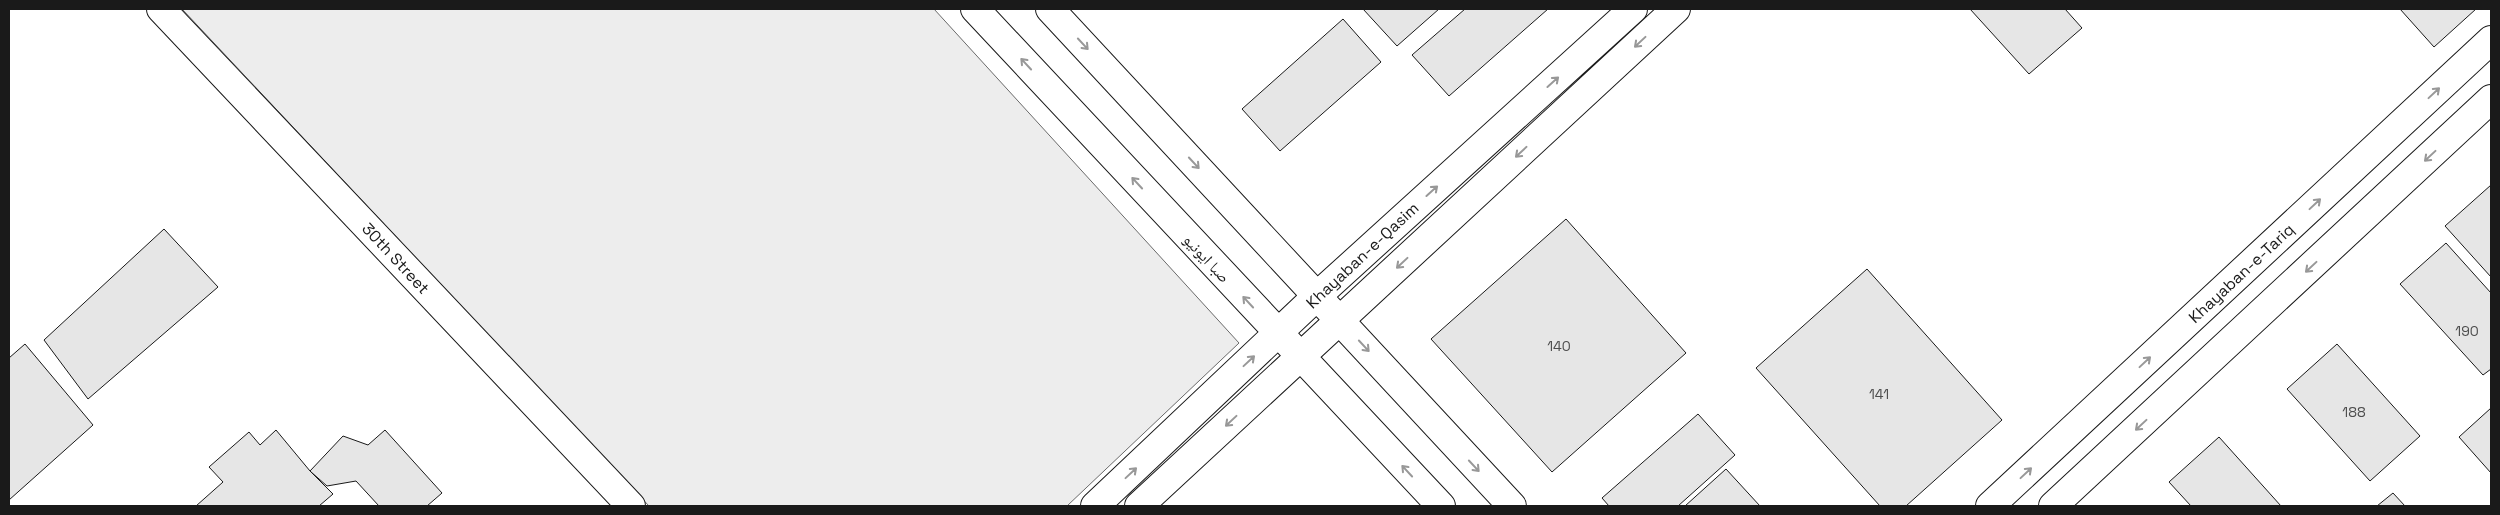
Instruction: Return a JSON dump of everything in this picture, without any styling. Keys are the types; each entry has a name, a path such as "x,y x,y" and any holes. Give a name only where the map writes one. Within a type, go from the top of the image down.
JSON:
{"street":[{"name":"30th Street","path":"161,9 631,506"},
{"name":"صبا ایونیو","path":"975,9 1440,506"},
{"path":"1050,9 1512,506"},
{"name":"Khayaban-e-Qasim","path":"1095,506 1316,296 1633,9"},
{"name":"Khayaban-e-Qasim","path":"1138,506 1340,321 1667,12"},
{"name":"Khayaban-e-Tariq","path":"1990,506 2491,40"},
{"path":"2053,506 2491,99"}],"shaded area":[{"path":"182,9 934,9 1239,343 1067,506 649,506"}],"building":[{"path":"1363,9 1439,9 1397,46"},
{"path":"1465,9 1548,9 1449,96 1412,55"},
{"path":"1970,9 2065,9 2082,28 2029,74"},
{"path":"2400,9 2476,9 2434,47"},
{"path":"1343,19 1381,62 1280,151 1242,109"},
{"path":"2491,185 2491,277 2445,226"},
{"path":"1566,219 1686,353 1552,472 1431,339"},
{"path":"164,229 218,287 88,399 44,340"},
{"path":"2446,243 2491,293 2491,369 2483,375 2400,284"},
{"path":"1867,269 2002,420 1906,506 1880,506 1756,368"},
{"path":"25,344 93,425 9,500 9,358"},
{"path":"2337,344 2420,436 2370,481 2287,389"},
{"path":"2491,408 2491,473 2459,437"},
{"path":"1698,414 1735,455 1678,506 1609,506 1602,498"},
{"path":"276,430 310,471 333,494 319,506 196,506 223,482 209,467 249,432 260,445"},
{"path":"385,430 442,493 427,506 379,506 356,481 327,486 310,471 343,436 368,445"},
{"path":"2219,437 2281,506 2191,506 2169,482"},
{"path":"1726,469 1760,506 1685,506"},
{"path":"2393,493 2405,506 2377,506"}]}
